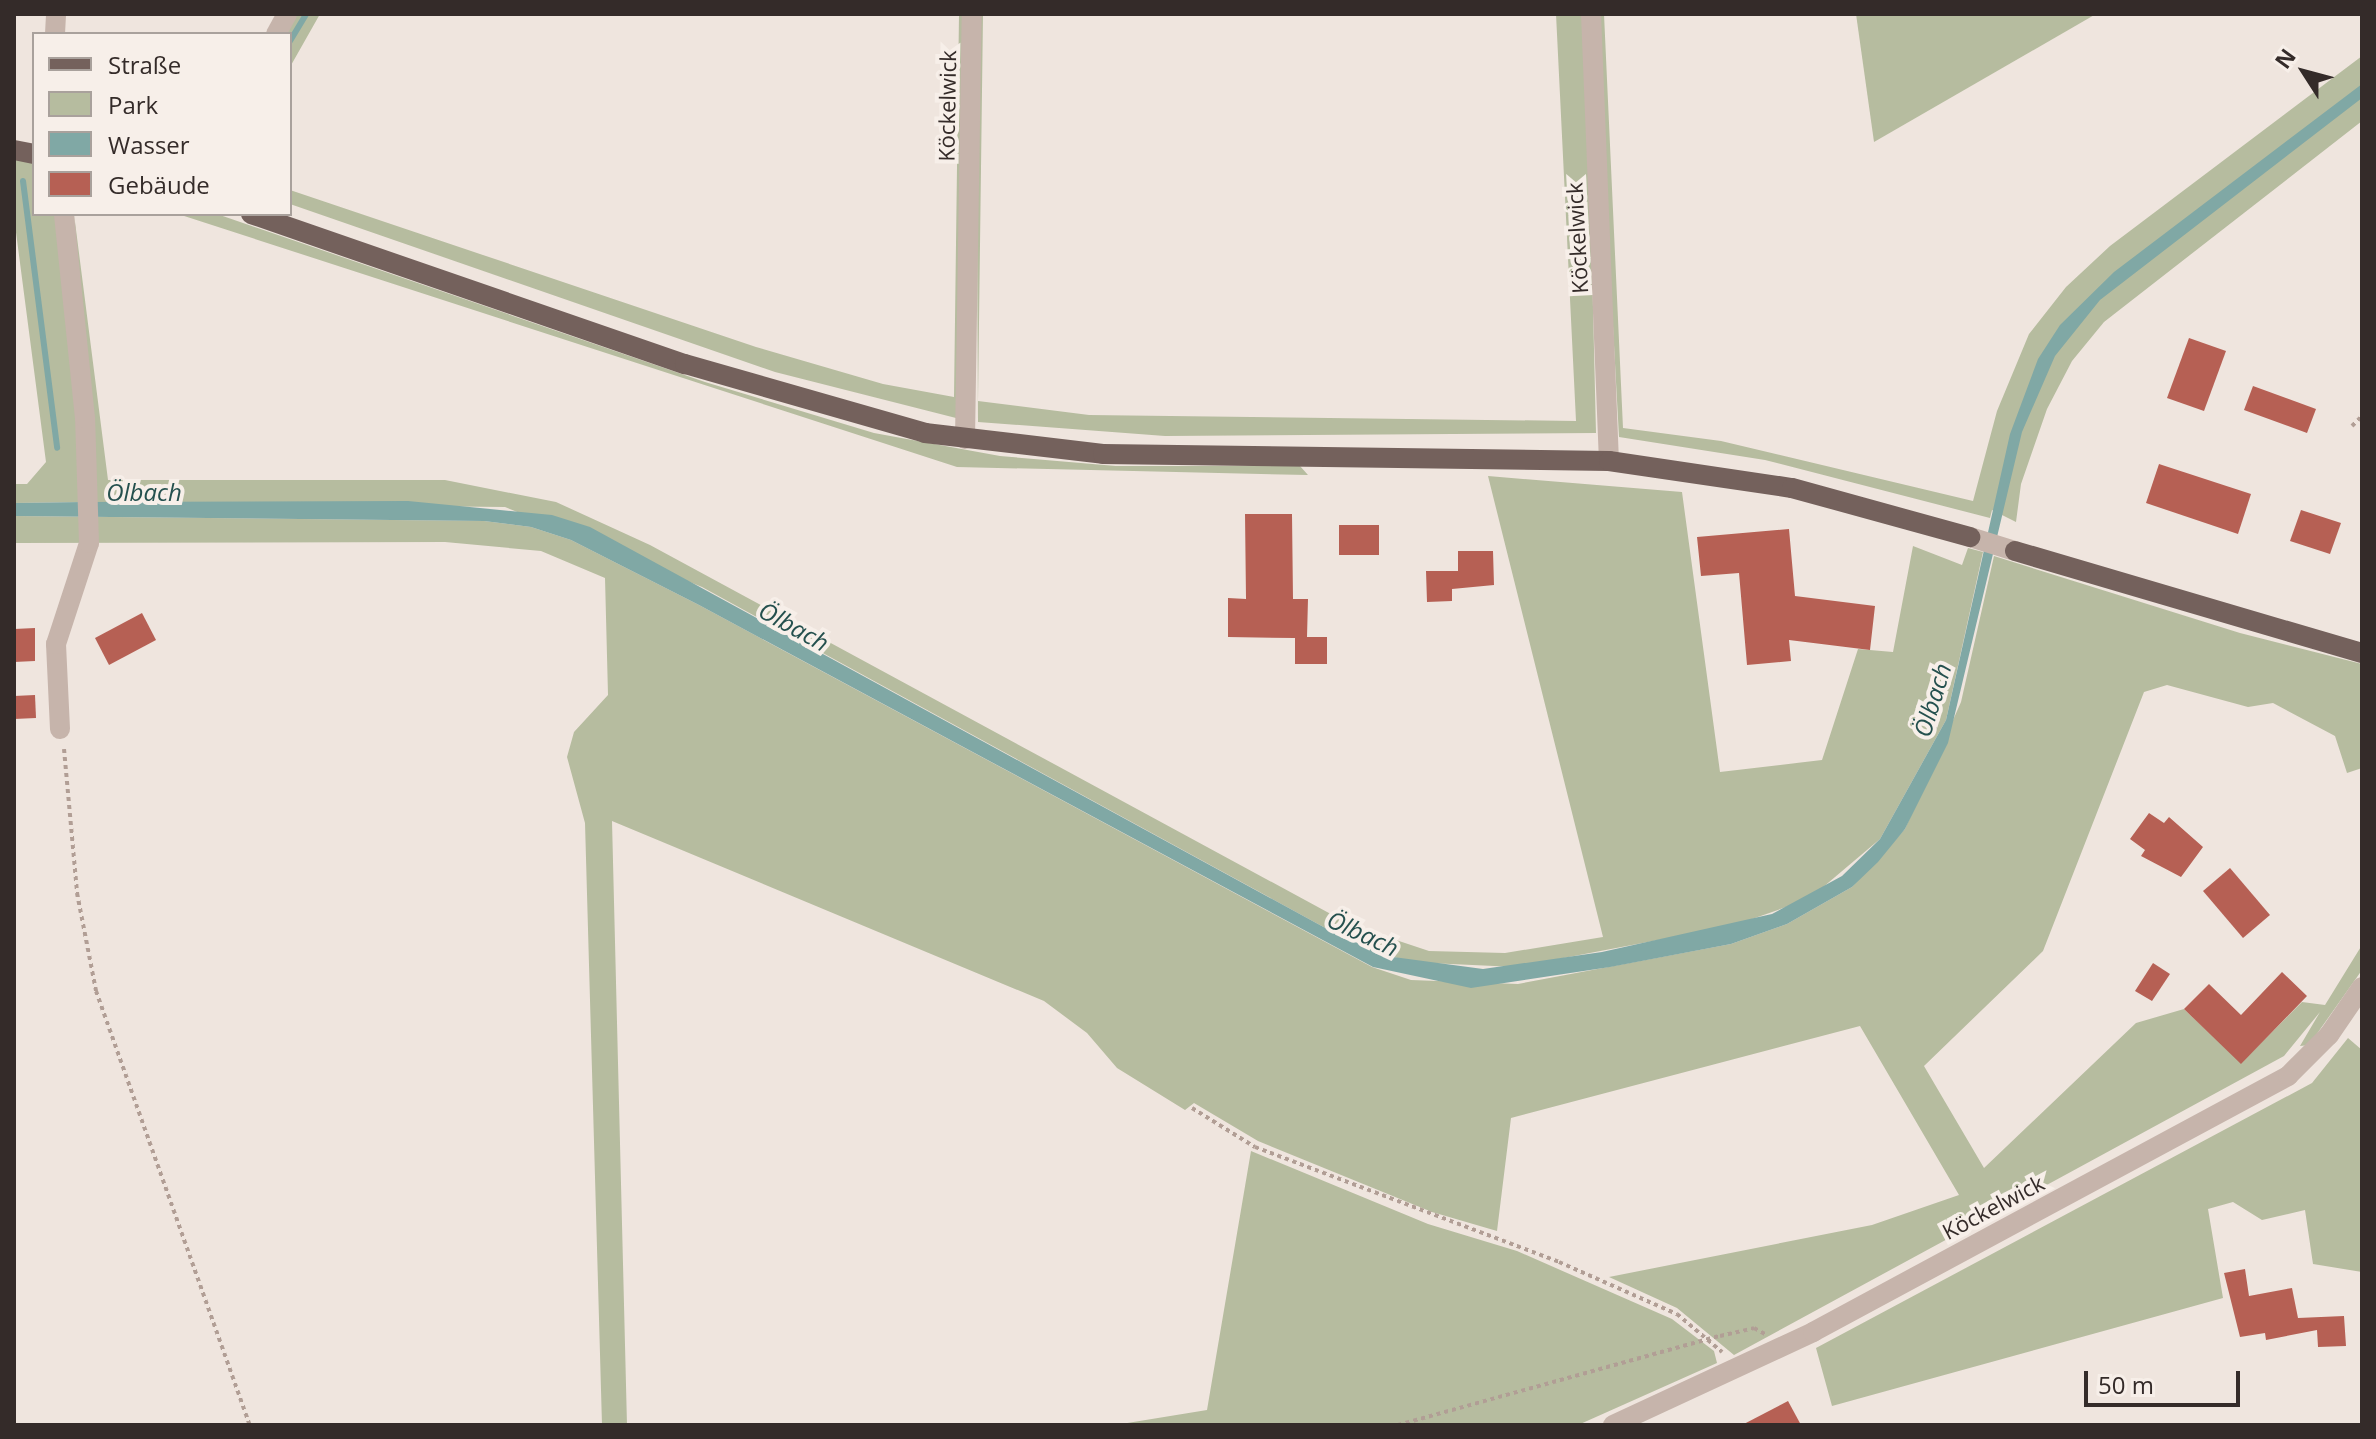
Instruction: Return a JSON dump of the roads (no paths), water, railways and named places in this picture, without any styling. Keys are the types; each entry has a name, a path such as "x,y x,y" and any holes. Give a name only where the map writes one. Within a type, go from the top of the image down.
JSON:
{"main road":[{"path":"257,216 799,400 965,439 1103,454 1609,461 1792,488 1970,537"},
{"path":"2015,551 2362,653"}],"street":[{"path":"277,32 287,14"},
{"name":"Köckelwick","path":"965,439 972,14"},
{"name":"Köckelwick","path":"1591,14 1609,461"},
{"path":"60,729 56,644 89,543 89,482 64,216"},
{"path":"1970,537 2015,551"},
{"name":"Köckelwick","path":"1613,1425 1787,1345 2288,1076 2329,1035 2362,987"}],"water":[{"path":"2362,84 2362,98 2100,300 2055,356 2022,432 1948,743 1905,829 1878,862 1852,887 1787,924 1731,944 1610,967 1471,988 1373,967 699,605 571,540 531,527 484,521 14,516 14,503 408,501 552,515 590,527 1329,930 1386,956 1483,969 1602,952 1772,914 1842,876 1880,839 1946,720 2010,434 2038,359 2060,325 2114,272"}],"waterway":[{"path":"292,38 306,14"},
{"path":"23,181 57,448"}],"water label":[{"name":"Ölbach","path":"144,492"},
{"name":"Ölbach","path":"794,626"},
{"name":"Ölbach","path":"1932,700"},
{"name":"Ölbach","path":"1363,933"}]}
